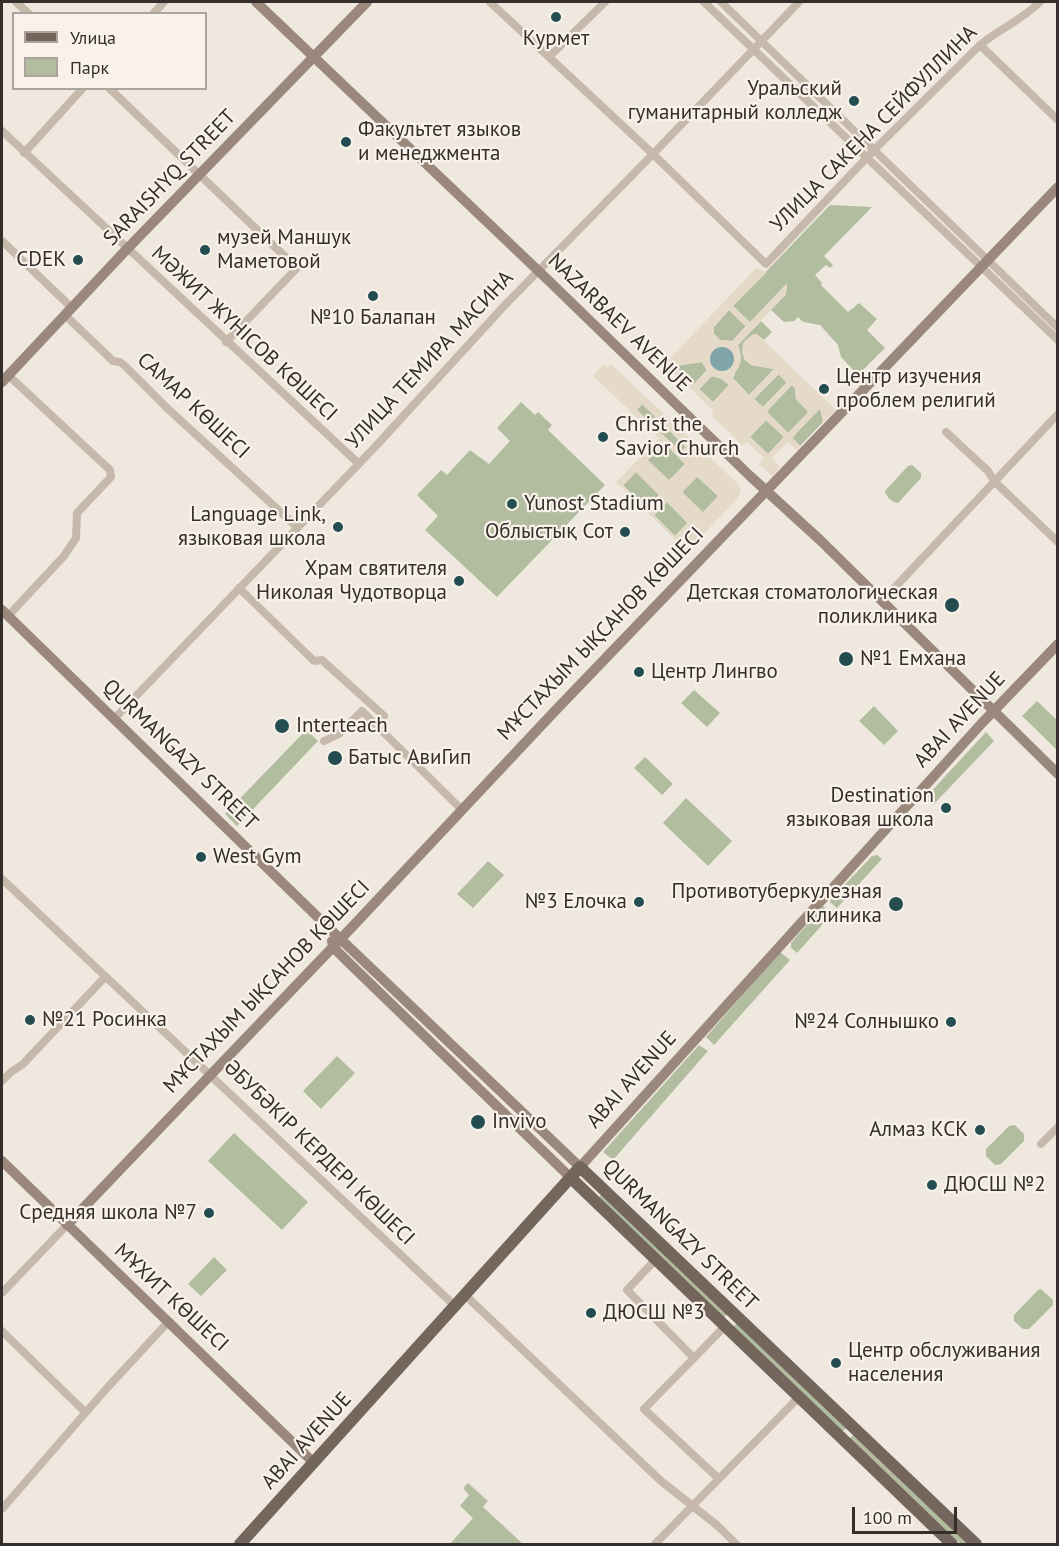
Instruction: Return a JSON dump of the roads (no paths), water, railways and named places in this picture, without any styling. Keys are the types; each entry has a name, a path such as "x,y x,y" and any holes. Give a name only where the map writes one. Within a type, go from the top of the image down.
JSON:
{"main road":[{"name":"ABAI AVENUE","path":"240,1545 580,1167"},
{"name":"QURMANGAZY STREET","path":"580,1167 976,1545"},
{"name":"QURMANGAZY STREET","path":"571,1178 952,1545"},
{"path":"725,1326 736,1315"},
{"path":"842,1439 854,1428"}],"street":[{"name":"NAZARBAEV AVENUE","path":"256,2 882,601 1058,774"},
{"name":"SARAISHYQ STREET","path":"5,379 127,249 367,2"},
{"path":"490,2 653,154"},
{"path":"549,57 604,2"},
{"path":"704,2 868,157 1058,328"},
{"path":"721,2 874,150 1058,340"},
{"name":"УЛИЦА ТЕМИРА МАСИНА","path":"114,718 496,315 799,2"},
{"name":"УЛИЦА САКЕНА СЕЙФУЛЛИНА","path":"653,154 766,264 874,150 980,45 993,34 1012,25 1040,2"},
{"path":"980,45 1058,120"},
{"path":"24,153 81,90"},
{"path":"111,90 297,268 226,342"},
{"name":"МӘЖИТ ЖҮНІСОВ КӨШЕСІ","path":"2,131 358,463"},
{"name":"МҰСТАХЫМ ЫҚСАНОВ КӨШЕСІ","path":"2,1293 333,947 461,809 1058,187"},
{"name":"САМАР КӨШЕСІ","path":"2,241 113,362 120,362 125,366 174,415 297,527"},
{"path":"5,379 110,470 111,477 77,513 76,538 64,556 5,613"},
{"path":"882,601 1058,414"},
{"path":"946,432 1058,542"},
{"path":"239,588 314,661 322,660 384,716"},
{"name":"QURMANGAZY STREET","path":"5,613 330,929 580,1167"},
{"name":"ABAI AVENUE","path":"580,1167 994,711 1058,644"},
{"path":"324,741 339,734 362,711 461,809"},
{"name":"ӘБУБӘКІР КЕРДЕРІ КӨШЕСІ","path":"2,879 455,1306"},
{"path":"330,929 333,947"},
{"name":"QURMANGAZY STREET","path":"333,947 571,1178"},
{"path":"2,1081 23,1064 105,977"},
{"path":"1041,1144 1058,1127"},
{"name":"МҰХИТ КӨШЕСІ","path":"2,1161 314,1462"},
{"path":"656,1260 627,1290 694,1358"},
{"path":"465,1295 661,1480 718,1526 736,1545"},
{"path":"2,1509 85,1412 170,1321"},
{"path":"718,1478 644,1409 725,1326"},
{"path":"2,1331 85,1412"},
{"path":"655,1545 691,1505 799,1397"}],"water":[{"path":"722,347 731,350 734,359 731,368 722,371 713,368 710,359 713,350"}],"place":[{"name":"Курмет","path":"556,17"},
{"name":"Уральский гуманитарный колледж","path":"854,101"},
{"name":"Факультет языков и менеджмента","path":"346,142"},
{"name":"музей Маншук Маметовой","path":"205,250"},
{"name":"CDEK","path":"78,260"},
{"name":"№10 Балапан","path":"373,296"},
{"name":"Центр изучения проблем религий","path":"824,389"},
{"name":"Christ the Savior Church","path":"603,437"},
{"name":"Yunost Stadium","path":"512,504"},
{"name":"Language Link, языковая школа","path":"338,527"},
{"name":"Облыстық Сот","path":"625,532"},
{"name":"Храм святителя Николая Чудотворца","path":"459,581"},
{"name":"Детская стоматологическая поликлиника","path":"952,605"},
{"name":"№1 Емхана","path":"846,659"},
{"name":"Центр Лингво","path":"639,672"},
{"name":"Interteach","path":"282,726"},
{"name":"Батыс АвиГип","path":"335,758"},
{"name":"Destination языковая школа","path":"946,808"},
{"name":"West Gym","path":"201,857"},
{"name":"№3 Елочка","path":"639,902"},
{"name":"Противотуберкулезная клиника","path":"896,904"},
{"name":"№21 Росинка","path":"30,1020"},
{"name":"№24 Солнышко","path":"951,1022"},
{"name":"Invivo","path":"478,1122"},
{"name":"Алмаз КСК","path":"980,1130"},
{"name":"ДЮСШ №2","path":"932,1185"},
{"name":"Средняя школа №7","path":"209,1213"},
{"name":"ДЮСШ №3","path":"591,1313"},
{"name":"Центр обслуживания наcеления","path":"836,1363"}]}
